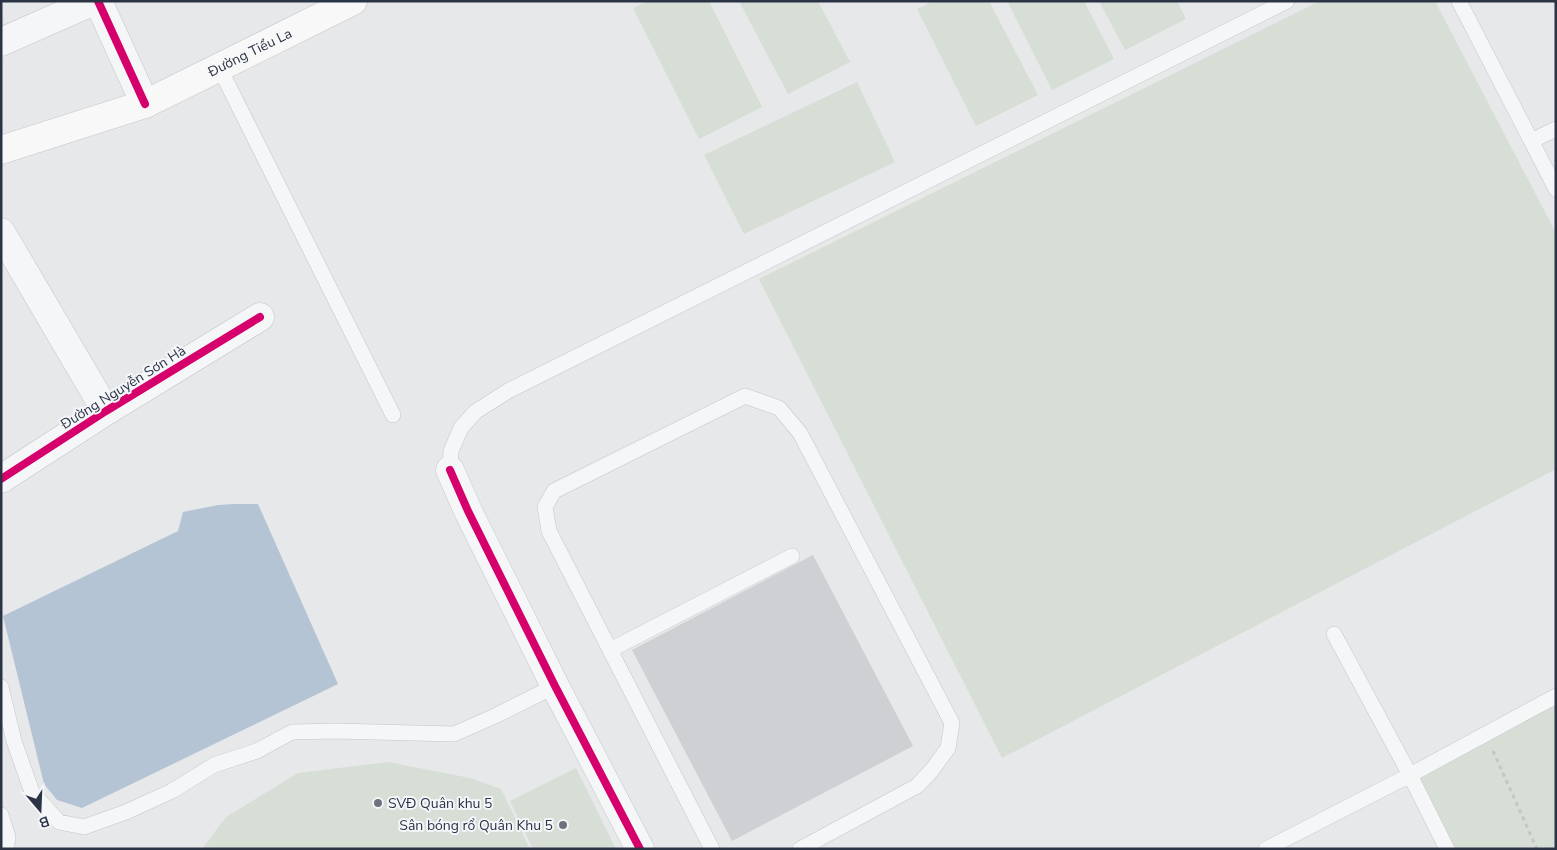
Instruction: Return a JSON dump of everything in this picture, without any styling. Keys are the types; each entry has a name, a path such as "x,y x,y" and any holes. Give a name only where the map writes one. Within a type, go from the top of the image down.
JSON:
{"main road":[{"name":"Đường Tiểu La","path":"1,150 145,104 353,1"}],"street":[{"path":"1,42 96,1 145,104"},
{"name":"Đường Nguyễn Sơn Hà","path":"1,232 106,412"},
{"name":"Đường Nguyễn Sơn Hà","path":"1,479 260,317"},
{"path":"450,470 468,511 640,849"}],"lane":[{"path":"450,470 451,450 461,428 475,412 508,391 1287,1"},
{"path":"1459,1 1556,189"},
{"path":"219,67 393,415"},
{"path":"1531,141 1556,129"},
{"path":"712,849 550,531 544,507 554,491 745,396 779,408 800,433 952,723 948,748 932,770 917,786 800,849"},
{"path":"610,650 792,556"},
{"path":"1334,634 1410,775 1447,849"},
{"path":"1,687 14,741 32,792 59,822 84,827 149,802 172,791 214,765 256,751 292,732 335,731 454,734 556,686"},
{"path":"1266,849 1410,775 1556,696"},
{"path":"1,815 8,837 6,849"}],"path":[{"path":"1485,734 1537,849"}],"shaded area":[{"path":"648,1 709,1 762,107 699,139 633,8"},
{"path":"739,1 818,1 850,62 788,94"},
{"path":"933,1 989,1 1038,95 976,126 917,9"},
{"path":"1007,1 1084,1 1114,59 1052,90"},
{"path":"1099,1 1177,1 1186,19 1125,50"},
{"path":"1320,1 1435,1 1556,233 1556,469 1002,758 759,279"},
{"path":"857,82 895,162 744,234 704,155"},
{"path":"1556,696 1556,849 1447,849 1410,775"},
{"name":"SVĐ Quân khu 5","path":"388,762 470,778 501,789 530,849 202,849 226,817 298,773"},
{"name":"Sân bóng rổ Quân Khu 5","path":"576,768 616,849 533,849 510,801"}],"water":[{"path":"234,504 258,504 338,684 82,808 57,800 44,784 3,616 178,531 183,512"}],"building":[{"path":"813,555 913,746 732,841 632,650"}],"cycle path":[{"path":"98,1 145,104"},
{"path":"1,479 106,411 260,317"},
{"path":"450,470 468,511 555,686 640,849"}],"place":[{"name":"SVĐ Quân khu 5","path":"378,803"},
{"name":"Sân bóng rổ Quân Khu 5","path":"563,825"}]}
